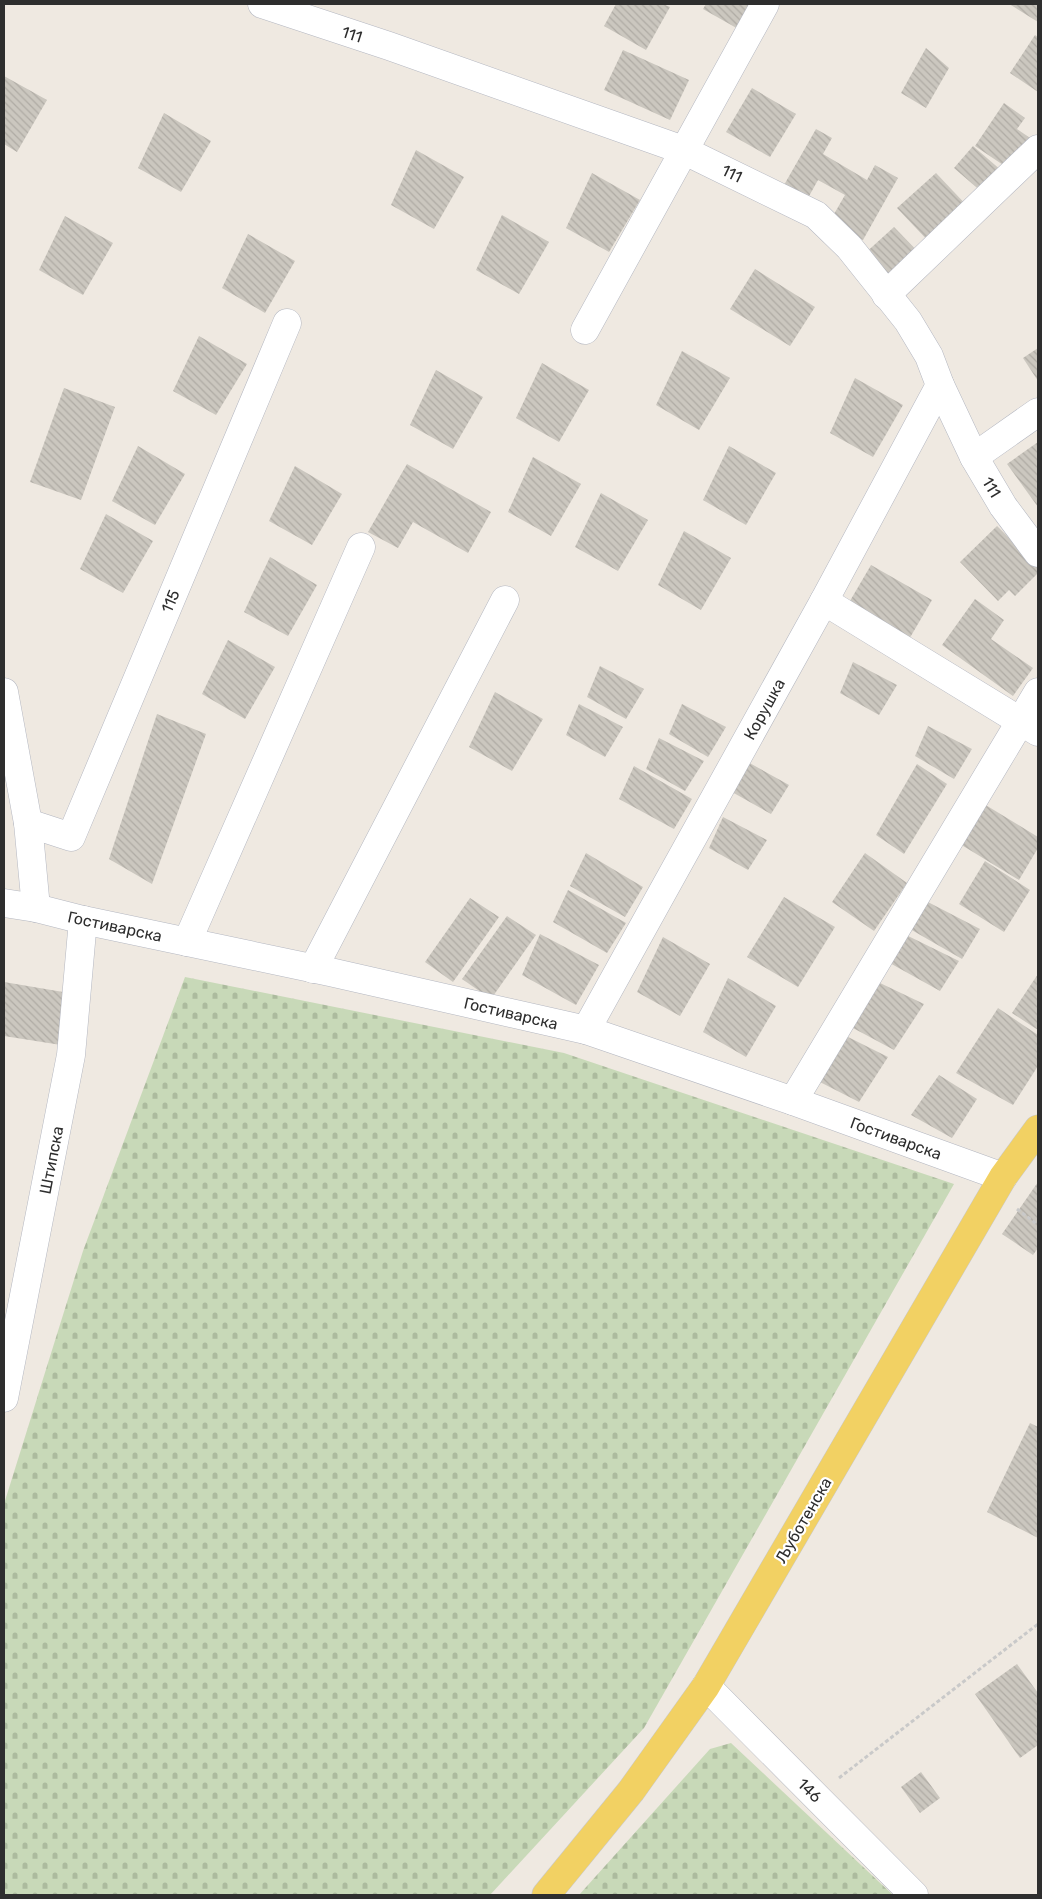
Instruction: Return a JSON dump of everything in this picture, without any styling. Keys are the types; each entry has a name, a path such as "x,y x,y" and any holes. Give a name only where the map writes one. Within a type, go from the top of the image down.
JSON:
{"main road":[{"name":"Љуботенска","path":"546,1895 631,1791 706,1686 1003,1177 1038,1129"}],"street":[{"name":"111","path":"262,4 389,46 683,150 816,215 849,247 908,321 925,349 974,457 1003,506 1038,552"},
{"path":"585,330 765,4"},
{"path":"886,294 1038,149"},
{"name":"115","path":"28,823 71,837 287,323"},
{"name":"Корушка","path":"586,1030 824,601 940,385"},
{"path":"974,457 1038,412"},
{"path":"187,942 361,547"},
{"path":"313,969 505,600"},
{"path":"824,601 1029,727"},
{"path":"4,692 28,823 36,908"},
{"path":"793,1101 1029,727 1038,692"},
{"name":"Гостиварска","path":"4,903 36,908 586,1030 793,1101 1003,1177"},
{"name":"Штипска","path":"4,1398 71,1055 84,920"},
{"name":"146","path":"706,1686 914,1895"}],"path":[{"path":"1019,1210 1038,1225"},
{"path":"816,1796 1038,1624"}],"green space":[{"path":"185,977 564,1053 954,1184 644,1728 490,1895 4,1895 4,1504 83,1251"},
{"path":"731,1743 893,1895 579,1895 710,1749"}],"building":[{"path":"616,4 663,4 670,7 646,50 604,26"},
{"path":"706,4 755,4 740,30 703,9"},
{"path":"1038,4 1038,22 1011,5"},
{"path":"1035,35 1038,37 1038,92 1010,73"},
{"path":"926,48 949,68 926,108 901,93"},
{"path":"623,50 689,80 670,120 604,90"},
{"path":"4,76 47,100 17,152 4,144"},
{"path":"752,88 796,114 770,157 726,132"},
{"path":"1004,103 1025,118 1017,129 1033,140 1012,171 975,146"},
{"path":"164,113 211,141 181,192 138,168"},
{"path":"816,129 832,138 823,154 867,180 875,165 898,178 863,240 830,221 845,195 818,180 808,198 784,185"},
{"path":"973,146 1002,171 983,193 954,168"},
{"path":"416,150 464,177 434,229 391,205"},
{"path":"592,173 640,200 609,252 566,228"},
{"path":"936,173 971,210 932,245 897,208"},
{"path":"502,215 549,242 519,294 476,270"},
{"path":"65,216 113,243 83,295 39,270"},
{"path":"894,227 922,256 890,286 862,256"},
{"path":"248,234 295,261 265,313 222,288"},
{"path":"755,269 815,307 790,346 730,309"},
{"path":"199,336 247,364 216,415 173,391"},
{"path":"1038,348 1038,381 1023,358"},
{"path":"682,351 730,378 699,430 656,405"},
{"path":"542,363 589,390 559,442 516,418"},
{"path":"436,370 483,397 453,449 410,425"},
{"path":"855,378 903,405 873,457 830,433"},
{"path":"64,388 115,407 81,500 30,482"},
{"path":"1038,442 1038,507 1007,464"},
{"path":"138,446 185,474 155,525 112,501"},
{"path":"729,446 776,473 746,525 703,500"},
{"path":"533,457 581,484 551,536 508,512"},
{"path":"407,464 491,512 468,553 413,522 398,548 368,532"},
{"path":"295,466 342,494 312,545 269,521"},
{"path":"601,493 648,520 618,571 575,547"},
{"path":"106,514 153,541 123,593 80,569"},
{"path":"997,526 1038,567 1038,573 1015,596 1009,590 998,601 960,562"},
{"path":"684,531 731,558 701,610 658,585"},
{"path":"270,557 317,585 288,636 244,612"},
{"path":"871,565 932,600 908,641 847,606"},
{"path":"975,599 1004,620 991,639 1033,668 1013,696 942,645"},
{"path":"228,640 275,667 245,719 202,694"},
{"path":"853,662 897,685 879,715 840,693"},
{"path":"600,666 644,689 626,719 587,697"},
{"path":"495,692 543,719 512,771 469,747"},
{"path":"579,704 623,727 605,757 566,735"},
{"path":"682,704 726,727 708,757 669,734"},
{"path":"157,714 206,734 152,884 109,859"},
{"path":"928,726 972,749 954,779 915,756"},
{"path":"659,738 704,761 685,791 646,769"},
{"path":"746,761 789,785 771,814 732,792"},
{"path":"917,764 947,784 904,854 876,835"},
{"path":"634,766 692,799 674,829 619,799"},
{"path":"984,804 1038,837 1038,848 1019,880 960,844"},
{"path":"723,817 767,840 748,870 709,848"},
{"path":"586,853 643,887 625,917 570,886"},
{"path":"865,853 907,883 874,931 832,902"},
{"path":"985,861 1030,890 1004,932 959,904"},
{"path":"568,890 626,923 607,953 553,922"},
{"path":"784,897 835,927 798,987 747,957"},
{"path":"470,898 499,917 453,982 425,962"},
{"path":"924,900 980,929 962,959 910,929"},
{"path":"507,916 536,935 491,999 462,979"},
{"path":"902,933 959,961 940,991 888,962"},
{"path":"540,934 599,965 576,1005 522,975"},
{"path":"663,937 710,964 680,1016 637,992"},
{"path":"1038,974 1038,1030 1012,1013"},
{"path":"728,978 776,1006 746,1057 703,1032"},
{"path":"4,982 69,993 61,1045 4,1036"},
{"path":"880,983 924,1004 894,1050 853,1028"},
{"path":"998,1008 1038,1035 1038,1066 1013,1105 956,1073"},
{"path":"844,1035 888,1057 859,1102 818,1081"},
{"path":"939,1075 977,1099 952,1138 911,1115"},
{"path":"1038,1182 1038,1248 1033,1255 1002,1234"},
{"path":"1030,1423 1038,1427 1038,1538 987,1512"},
{"path":"1017,1664 1038,1693 1038,1745 1020,1758 975,1694"},
{"path":"921,1772 940,1798 920,1813 901,1787"}]}
